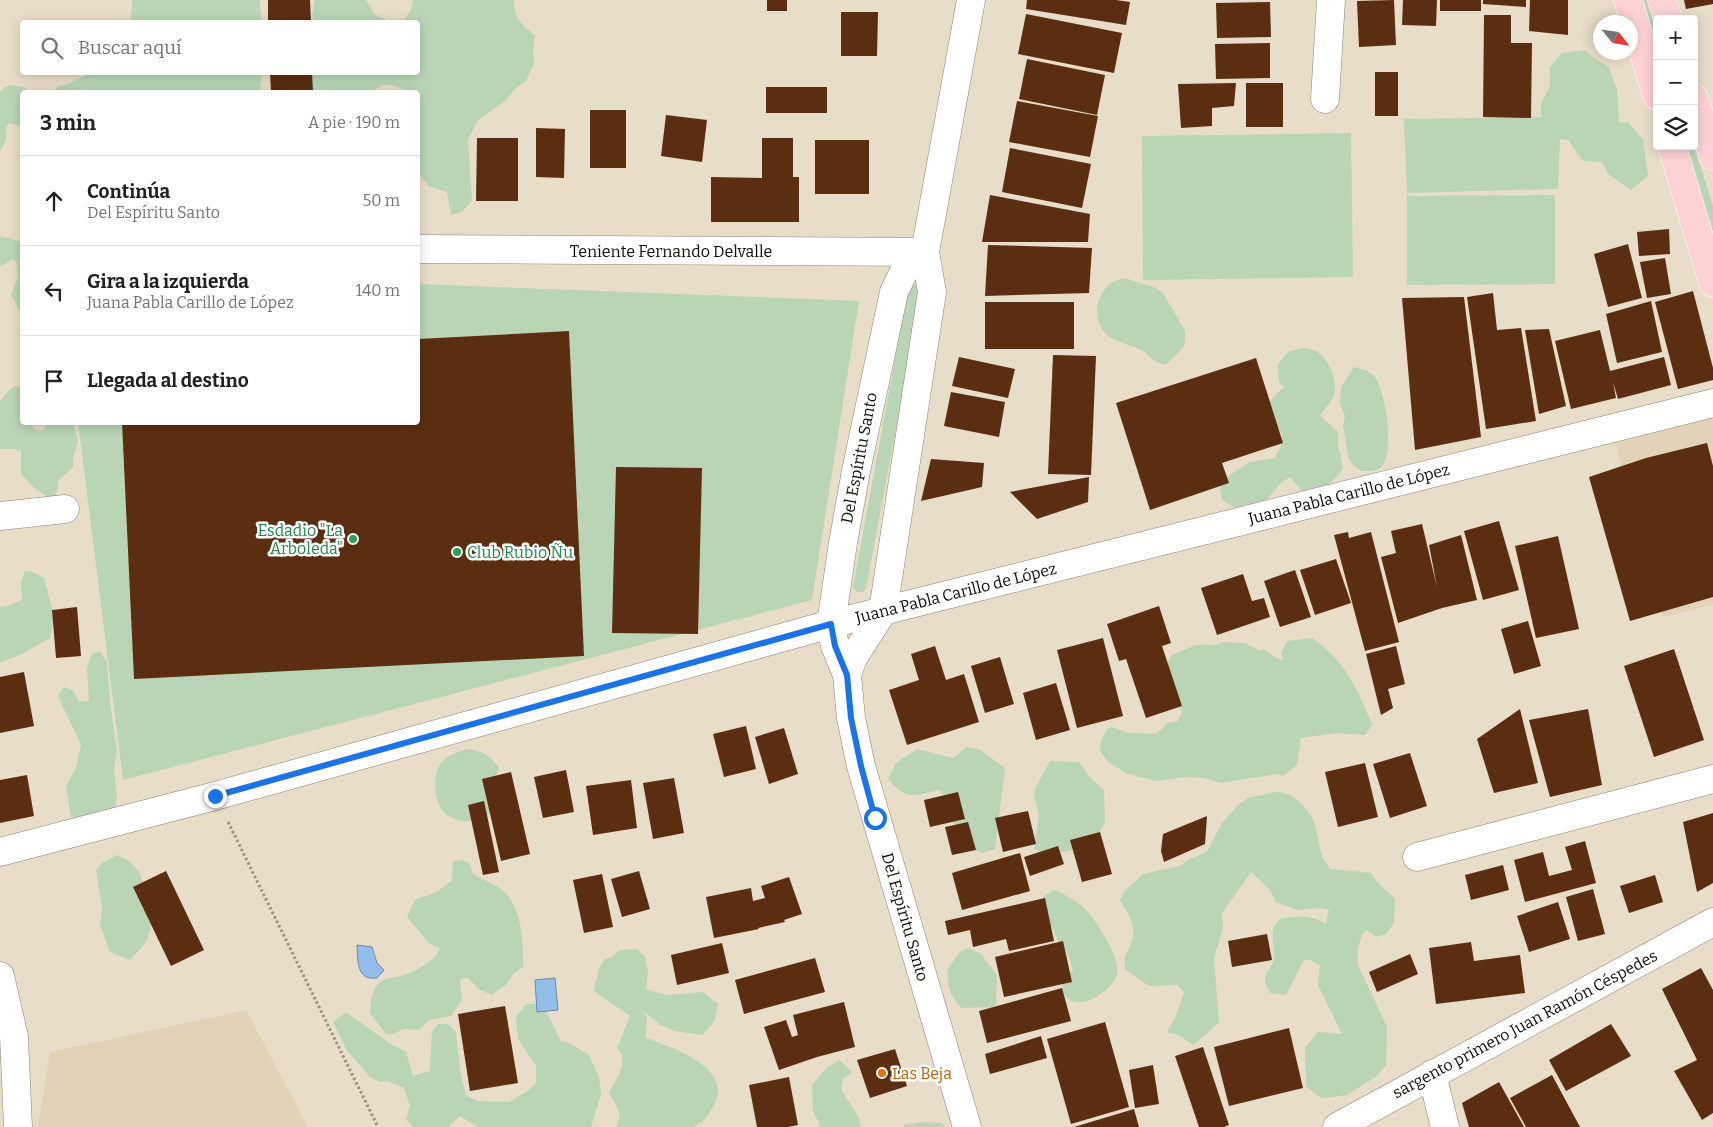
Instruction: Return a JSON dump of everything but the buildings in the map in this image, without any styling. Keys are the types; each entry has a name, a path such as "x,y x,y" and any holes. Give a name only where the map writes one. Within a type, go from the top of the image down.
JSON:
{"main road":[{"path":"1628,0 1653,83"},
{"path":"1662,0 1667,15"},
{"path":"1696,105 1713,156"},
{"path":"1673,150 1713,283"}],"street":[{"name":"Del Espíritu Santo","path":"847,675 853,658 883,611 932,292 925,252 971,0"},
{"path":"1324,98 1331,0"},
{"name":"Teniente Fernando Delvalle","path":"420,250 925,252"},
{"name":"Del Espíritu Santo","path":"925,252 905,269 894,292 856,471 831,624 835,646 847,675 851,718 861,766 967,1127"},
{"name":"Juana Pabla Carillo de López","path":"0,852 215,796 831,624 1713,403"},
{"path":"0,516 65,509"},
{"path":"1417,857 1713,779"},
{"name":"sargento primero Juan Ramón Céspedes","path":"1337,1127 1713,922"},
{"path":"0,976 14,1037 18,1127"},
{"path":"1432,1074 1445,1127"}],"path":[{"path":"215,796 378,1127"}],"shaded area":[{"path":"1713,417 1713,605 1664,617 1615,443"},
{"path":"246,1010 308,1127 38,1127 50,1052"}],"green space":[{"path":"132,0 260,0 261,20 131,20"},
{"path":"315,0 366,0 374,14 388,20 314,20 312,15"},
{"path":"413,0 514,0 515,11 519,20 535,35 534,63 526,81 515,89 505,101 478,120 468,140 472,201 462,212 451,215 447,192 429,187 420,174 420,90 408,90 383,85 375,90 296,90 296,75 420,75 420,20 404,20 412,8"},
{"path":"1638,0 1647,0 1653,17 1653,46"},
{"path":"1585,50 1593,57 1593,60 1597,60 1609,67 1617,90 1619,123 1628,122 1643,139 1648,176 1631,190 1608,174 1602,162 1583,161 1568,140 1560,139 1558,189 1407,193 1404,119 1541,117 1541,104 1550,85 1550,67 1562,53"},
{"path":"86,75 262,75 261,90 55,90 58,86 70,83"},
{"path":"12,85 24,87 27,90 20,90 20,126 9,123 6,128 6,140 0,151 0,92 5,87"},
{"path":"1351,133 1353,277 1143,280 1142,136"},
{"path":"1686,150 1695,150 1713,206 1713,235"},
{"path":"1555,195 1555,284 1407,285 1407,196"},
{"path":"0,236 20,241 20,311 11,295 18,277 17,263 13,259 0,265"},
{"path":"1125,278 1156,288 1163,293 1185,331 1185,345 1166,365 1155,361 1141,350 1106,334 1099,322 1097,308 1102,294 1111,283"},
{"name":"Club Rubio Ñu","path":"420,284 859,301 812,600 123,780 78,425 420,425"},
{"path":"914,284 922,291 866,588 863,592 857,592 853,587 908,289"},
{"path":"1304,348 1316,351 1321,355 1326,360 1332,373 1335,387 1334,394 1331,402 1320,415 1338,432 1338,444 1343,468 1336,478 1308,495 1290,477 1281,483 1268,498 1256,506 1235,508 1222,500 1219,482 1250,462 1275,458 1281,446 1282,434 1269,404 1272,398 1284,387 1279,382 1278,364 1289,351"},
{"path":"1354,367 1368,372 1375,377 1385,408 1388,447 1383,465 1373,471 1361,471 1352,464 1348,456 1343,426 1345,416 1340,404 1341,387"},
{"path":"15,386 20,388 20,425 32,425 34,429 43,431 46,425 74,425 78,442 73,459 73,467 58,481 57,491 52,500 33,487 21,474 21,451 0,449 0,402 9,390"},
{"path":"25,571 31,571 44,578 54,616 50,638 22,654 0,663 0,607 22,600 21,583"},
{"path":"1312,638 1323,646 1342,666 1356,688 1372,725 1365,735 1337,733 1301,738 1297,765 1283,776 1277,774 1221,783 1204,778 1187,777 1156,781 1126,773 1108,762 1100,751 1101,740 1108,728 1112,727 1130,733 1157,734 1167,723 1178,721 1182,712 1163,675 1171,655 1196,645 1214,645 1223,642 1245,643 1260,651 1263,649 1276,658 1283,660 1281,653 1287,641"},
{"path":"100,652 107,662 117,751 114,769 117,795 115,808 101,817 84,824 71,817 66,786 76,768 81,745 58,696 64,687 73,690 79,702 89,701 87,668 92,653"},
{"path":"967,747 979,749 1005,768 995,849 982,853 960,844 950,810 951,802 939,790 916,795 906,794 900,791 888,779 896,763 917,749 953,758"},
{"path":"467,749 486,754 499,768 495,779 489,814 486,819 466,821 453,818 443,811 437,799 435,779 439,766 447,757"},
{"path":"1050,761 1079,762 1090,777 1104,790 1105,822 1093,845 1050,855 1034,849 1039,815 1034,795 1035,789"},
{"path":"1275,792 1288,794 1305,807 1313,819 1322,856 1330,869 1371,873 1379,884 1395,899 1394,923 1386,934 1376,937 1367,930 1363,933 1358,954 1359,967 1387,1027 1386,1065 1377,1076 1347,1095 1321,1098 1306,1086 1305,1048 1318,1032 1342,1034 1318,985 1320,965 1310,960 1304,960 1286,995 1270,993 1265,983 1266,973 1273,963 1274,957 1273,930 1280,919 1303,917 1326,924 1329,910 1319,908 1297,910 1276,902 1270,890 1251,872 1222,913 1223,928 1214,958 1219,1023 1193,1045 1180,1036 1167,1032 1175,1018 1184,992 1177,985 1149,986 1126,970 1125,957 1132,941 1133,930 1126,909 1120,900 1123,893 1143,874 1180,866 1188,860 1207,852 1222,823 1238,805 1248,798"},
{"path":"117,855 129,861 140,873 151,918 150,931 145,944 130,960 110,952 100,925 102,909 96,870 102,863"},
{"path":"463,860 470,864 473,874 501,889 513,904 522,936 523,967 514,973 506,985 491,995 480,990 467,977 460,980 462,1000 451,1016 429,1020 419,1030 404,1029 390,1035 385,1033 370,1013 376,987 384,980 419,968 430,961 440,949 428,942 407,917 415,900 438,891 452,880 453,861"},
{"path":"1054,890 1073,900 1088,912 1106,939 1115,958 1117,974 1115,979 1106,990 1087,1001 1073,1001 1063,993 1062,982 1073,970 1068,954 1059,944 1053,929 1040,910 1043,897"},
{"path":"969,948 981,954 997,975 996,1005 994,1007 962,1008 954,1000 948,985 948,968 961,951"},
{"path":"636,949 645,956 648,973 646,989 667,995 703,992 718,1004 715,1020 703,1035 674,1031 661,1025 644,1012 647,1017 646,1038 684,1053 708,1070 715,1080 718,1092 714,1105 705,1118 693,1127 616,1127 619,1114 609,1093 622,1065 621,1053 617,1048 630,1016 594,991 599,968 605,959 612,957 620,950"},
{"path":"526,1004 535,1004 542,1007 561,1041 571,1044 589,1055 599,1077 601,1095 591,1127 478,1127 460,1116 448,1127 413,1127 406,1119 410,1106 404,1088 388,1081 380,1082 370,1077 347,1051 333,1022 346,1012 389,1043 406,1052 413,1076 430,1071 432,1031 438,1024 448,1024 456,1032 461,1076 466,1095 477,1101 509,1102 525,1093 536,1083 536,1066 518,1039 516,1017"},
{"path":"839,1060 852,1072 843,1079 841,1089 859,1118 861,1127 818,1127 820,1125 813,1111 812,1085 827,1067"},
{"path":"923,1122 941,1123 945,1127 903,1127 904,1125"}],"water":[{"path":"357,945 372,947 377,963 384,970 377,978 370,978 362,973 358,963"},
{"path":"555,978 558,1010 537,1012 535,980"}],"place":[{"name":"Esdadio \"La Arboleda\"","path":"353,539"},
{"name":"Club Rubio Ñu","path":"457,552"},
{"name":"Las Beja","path":"882,1073"}],"route":[{"path":"215,796 831,624 835,646 847,675 851,718 875,818"}]}
